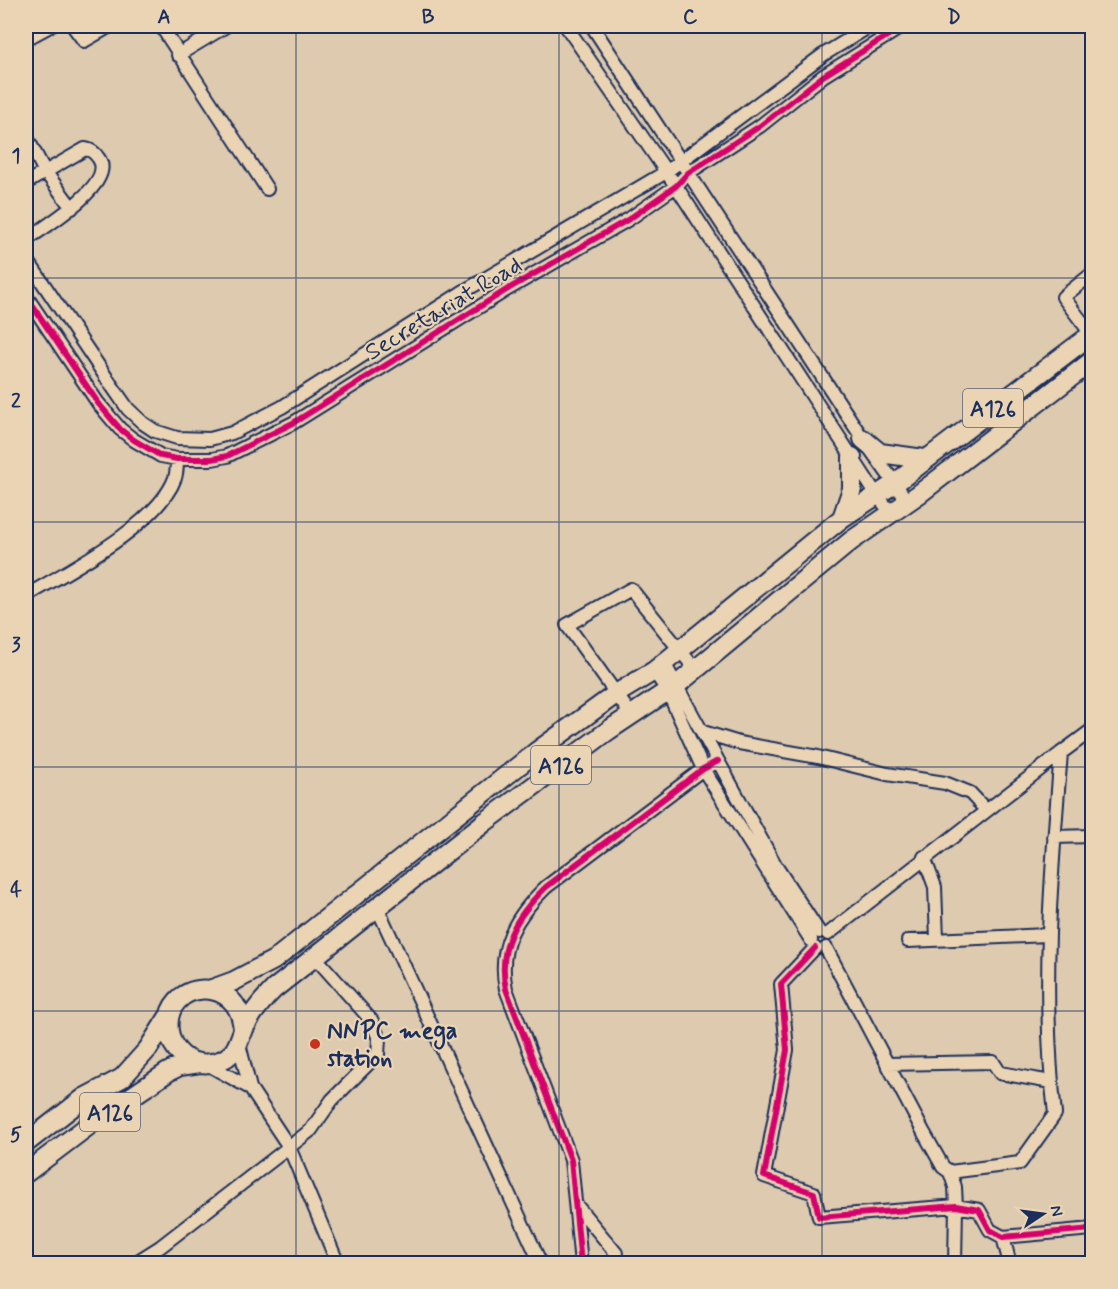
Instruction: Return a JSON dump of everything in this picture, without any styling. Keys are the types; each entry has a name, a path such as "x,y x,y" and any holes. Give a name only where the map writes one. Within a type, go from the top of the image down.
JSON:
{"highway":[{"name":"A126","path":"26,1143 84,1098 122,1078 148,1049 182,997 201,989 212,989 234,981 274,960 482,794 616,694 659,667 842,518 894,484 924,459 1092,334"},
{"name":"A126","path":"26,1173 92,1123 168,1072 180,1066 220,1061 231,1054 263,1000 274,989 485,822 673,688 851,541 908,502 1092,361"},
{"path":"863,439 880,453 924,459"},
{"path":"842,518 852,489 852,457"},
{"path":"212,989 232,1000 239,1009 241,1038"},
{"path":"170,1015 170,1036 174,1046 181,1054 203,1064"}],"street":[{"path":"26,39 50,26"},
{"path":"72,26 84,41 110,26"},
{"path":"161,26 267,189"},
{"path":"178,55 226,26"},
{"path":"566,26 676,186 876,494 892,513"},
{"path":"591,26 863,439 908,502"},
{"name":"Secretariat Road","path":"26,258 128,409 143,423 163,435 177,438 210,439 232,433 282,407 461,293 666,172 823,55 870,26"},
{"name":"Secretariat Road","path":"26,296 88,388 120,429 147,449 177,459 205,460 227,456 272,435 508,289 629,219 676,186 688,173 760,126 823,76 903,26"},
{"path":"26,136 44,170 72,208"},
{"path":"26,183 44,170 85,149 92,150 101,161 102,172 96,184 72,208 26,240"},
{"path":"1092,274 1063,297 1092,334"},
{"path":"26,596 122,537 164,497 176,477 177,459"},
{"path":"632,716 567,625 631,589 695,669"},
{"path":"659,667 703,732 777,868 820,940 943,1167 950,1172 955,1187 955,1263"},
{"path":"673,688 703,770 820,940"},
{"path":"1092,730 924,857 820,940 781,984 787,1050 764,1176 814,1193 819,1217 956,1206 979,1210 990,1230 1003,1237 1092,1229"},
{"path":"703,732 739,743 819,756 887,774 945,783 970,793 986,810"},
{"path":"950,1172 1020,1163 1055,1114 1051,1082 1047,934 1061,753"},
{"path":"580,1263 577,1206 571,1160 506,989 503,974 507,942 524,909 546,887 718,761"},
{"path":"1054,837 1092,836"},
{"path":"924,857 935,887 937,939"},
{"path":"376,907 542,1263"},
{"path":"908,941 1047,934"},
{"path":"132,1263 160,1247 311,1130 332,1100 378,1054 379,1039 372,1021 316,958"},
{"path":"241,1038 250,1088 289,1147 338,1263"},
{"path":"887,1064 993,1062 1000,1073 1051,1082"},
{"path":"203,1064 250,1088"},
{"path":"577,1206 616,1252 616,1263"},
{"path":"1003,1237 1010,1263"}],"cycle path":[{"path":"26,296 98,403 120,429 161,456 177,459 212,459 227,456 293,423 508,289 629,219 676,186 688,173 760,126 823,76 903,26"},
{"path":"581,1264 571,1160 506,989 504,959 507,946 518,921 546,887 703,769 718,761"},
{"path":"815,948 781,984 787,1050 764,1176 814,1193 819,1217 956,1206 979,1210 990,1230 1003,1237 1092,1229"}],"place":[{"name":"NNPC mega station","path":"315,1044"}]}
